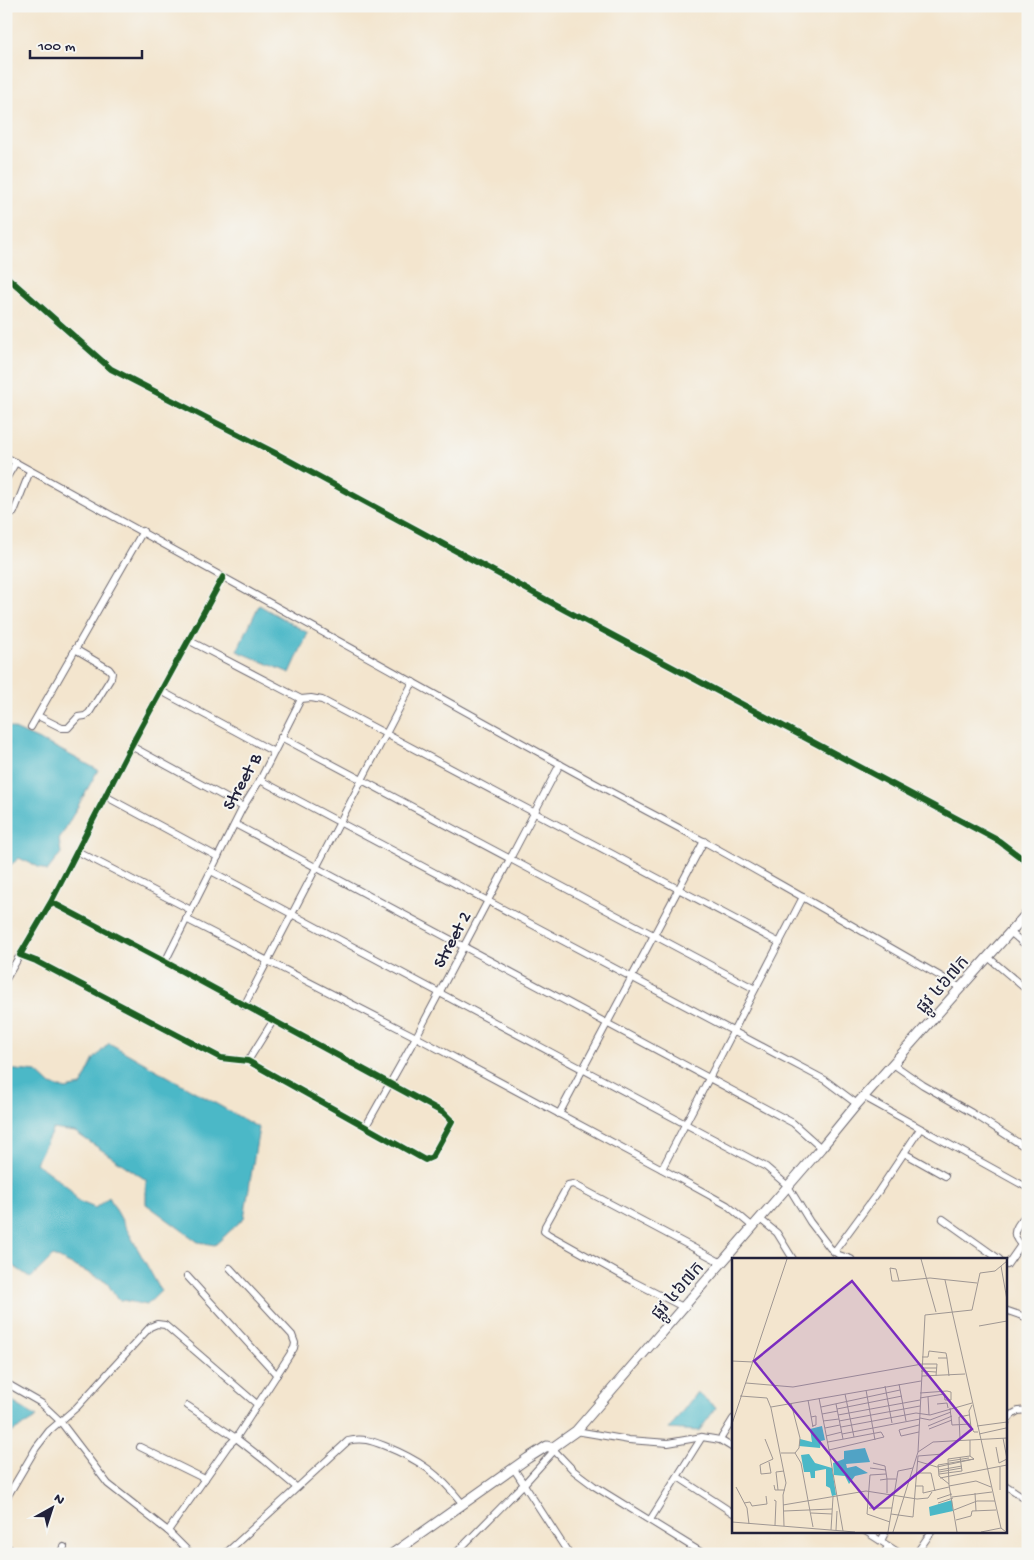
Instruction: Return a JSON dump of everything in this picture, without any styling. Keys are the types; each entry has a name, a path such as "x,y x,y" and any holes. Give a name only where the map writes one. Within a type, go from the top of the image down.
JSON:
{"street":[{"path":"6,276 111,369 277,454 565,610 999,840 1028,863"},
{"path":"6,457 803,897 961,988"},
{"path":"6,479 16,462"},
{"path":"14,512 30,471"},
{"path":"32,727 143,531"},
{"path":"6,979 51,902 131,746 223,577"},
{"path":"188,640 301,699 322,700 780,943"},
{"path":"38,716 62,728 68,728 78,717 89,713 111,678 112,673 109,668 76,650"},
{"path":"244,1006 413,682"},
{"path":"161,691 274,752"},
{"name":"Street B","path":"165,962 243,807 260,780 301,699"},
{"path":"281,737 755,989"},
{"path":"131,746 243,807"},
{"name":"Street 2","path":"366,1126 416,1037 560,764"},
{"path":"260,780 1028,1188"},
{"path":"105,796 218,857"},
{"path":"235,824 793,1123 821,1148"},
{"path":"559,1114 704,842"},
{"path":"77,850 191,910"},
{"path":"211,871 766,1167 788,1186 810,1222 830,1248 834,1252 849,1258"},
{"path":"662,1169 803,897"},
{"path":"20,955 221,1058 248,1061 426,1160 432,1157 452,1121 444,1114 51,902"},
{"name":"ផ្លូវ ៤៦៧ក","path":"392,1554 462,1503 547,1446 552,1448 576,1431 821,1148 860,1100 1028,912"},
{"path":"186,919 416,1037 727,1205 756,1223 777,1233 792,1258"},
{"path":"1010,932 1028,947"},
{"path":"988,957 1028,991"},
{"path":"248,1061 273,1021"},
{"path":"893,1064 923,1085 1028,1149"},
{"path":"834,1252 878,1192 920,1129"},
{"path":"904,1153 945,1176"},
{"path":"683,1307 632,1281 544,1231 568,1185 573,1184 722,1263"},
{"path":"1028,1212 1014,1229 1014,1235 1021,1245 1028,1250"},
{"path":"943,1219 998,1258"},
{"path":"1006,1266 1021,1245"},
{"path":"168,1531 258,1406 296,1343 292,1335 230,1268"},
{"path":"187,1276 277,1375"},
{"path":"1006,1310 1028,1318"},
{"path":"6,1499 36,1448 49,1432 77,1407 150,1327 157,1324 165,1325 258,1406"},
{"path":"6,1383 41,1404 60,1421 108,1484 168,1531 191,1554"},
{"path":"188,1406 236,1438 296,1487"},
{"path":"1006,1422 1010,1416 1016,1412 1024,1410 1028,1412"},
{"path":"720,1440 732,1421"},
{"path":"576,1431 629,1440 668,1443 702,1437 720,1440 732,1447"},
{"path":"650,1520 702,1437"},
{"path":"225,1554 348,1441 357,1438 409,1456 428,1468 446,1484 462,1503"},
{"path":"140,1447 204,1479"},
{"path":"457,1553 524,1484 552,1453 552,1448"},
{"path":"552,1448 574,1471 594,1486 704,1554"},
{"path":"514,1469 569,1554"},
{"path":"678,1478 732,1512"},
{"path":"1006,1486 1028,1500"},
{"path":"868,1532 901,1554"},
{"path":"881,1541 886,1532"},
{"path":"916,1554 931,1532"},
{"path":"6,1546 16,1554"},
{"path":"884,1554 888,1546"},
{"path":"61,1554 64,1547"}],"water":[{"path":"259,605 308,633 290,673 237,651"},
{"path":"8,726 57,748 98,770 59,840 61,853 47,871 19,858 6,869 6,729"},
{"path":"109,1043 259,1128 244,1218 215,1245 198,1242 146,1204 146,1180 75,1132 53,1129 36,1163 68,1187 78,1201 95,1208 109,1197 161,1291 147,1305 117,1299 106,1281 53,1256 31,1278 6,1261 6,1069 37,1072 51,1085 66,1089 81,1086 94,1059"},
{"path":"697,1392 716,1408 699,1431 669,1429"},
{"path":"6,1398 37,1417 6,1436"}],"cycle path":[{"path":"6,276 111,369 277,454 999,841 1028,863"},
{"path":"51,902 444,1113 452,1121 432,1157 425,1160 248,1061 221,1058 36,961 20,955 51,902 131,746 223,577"}]}
